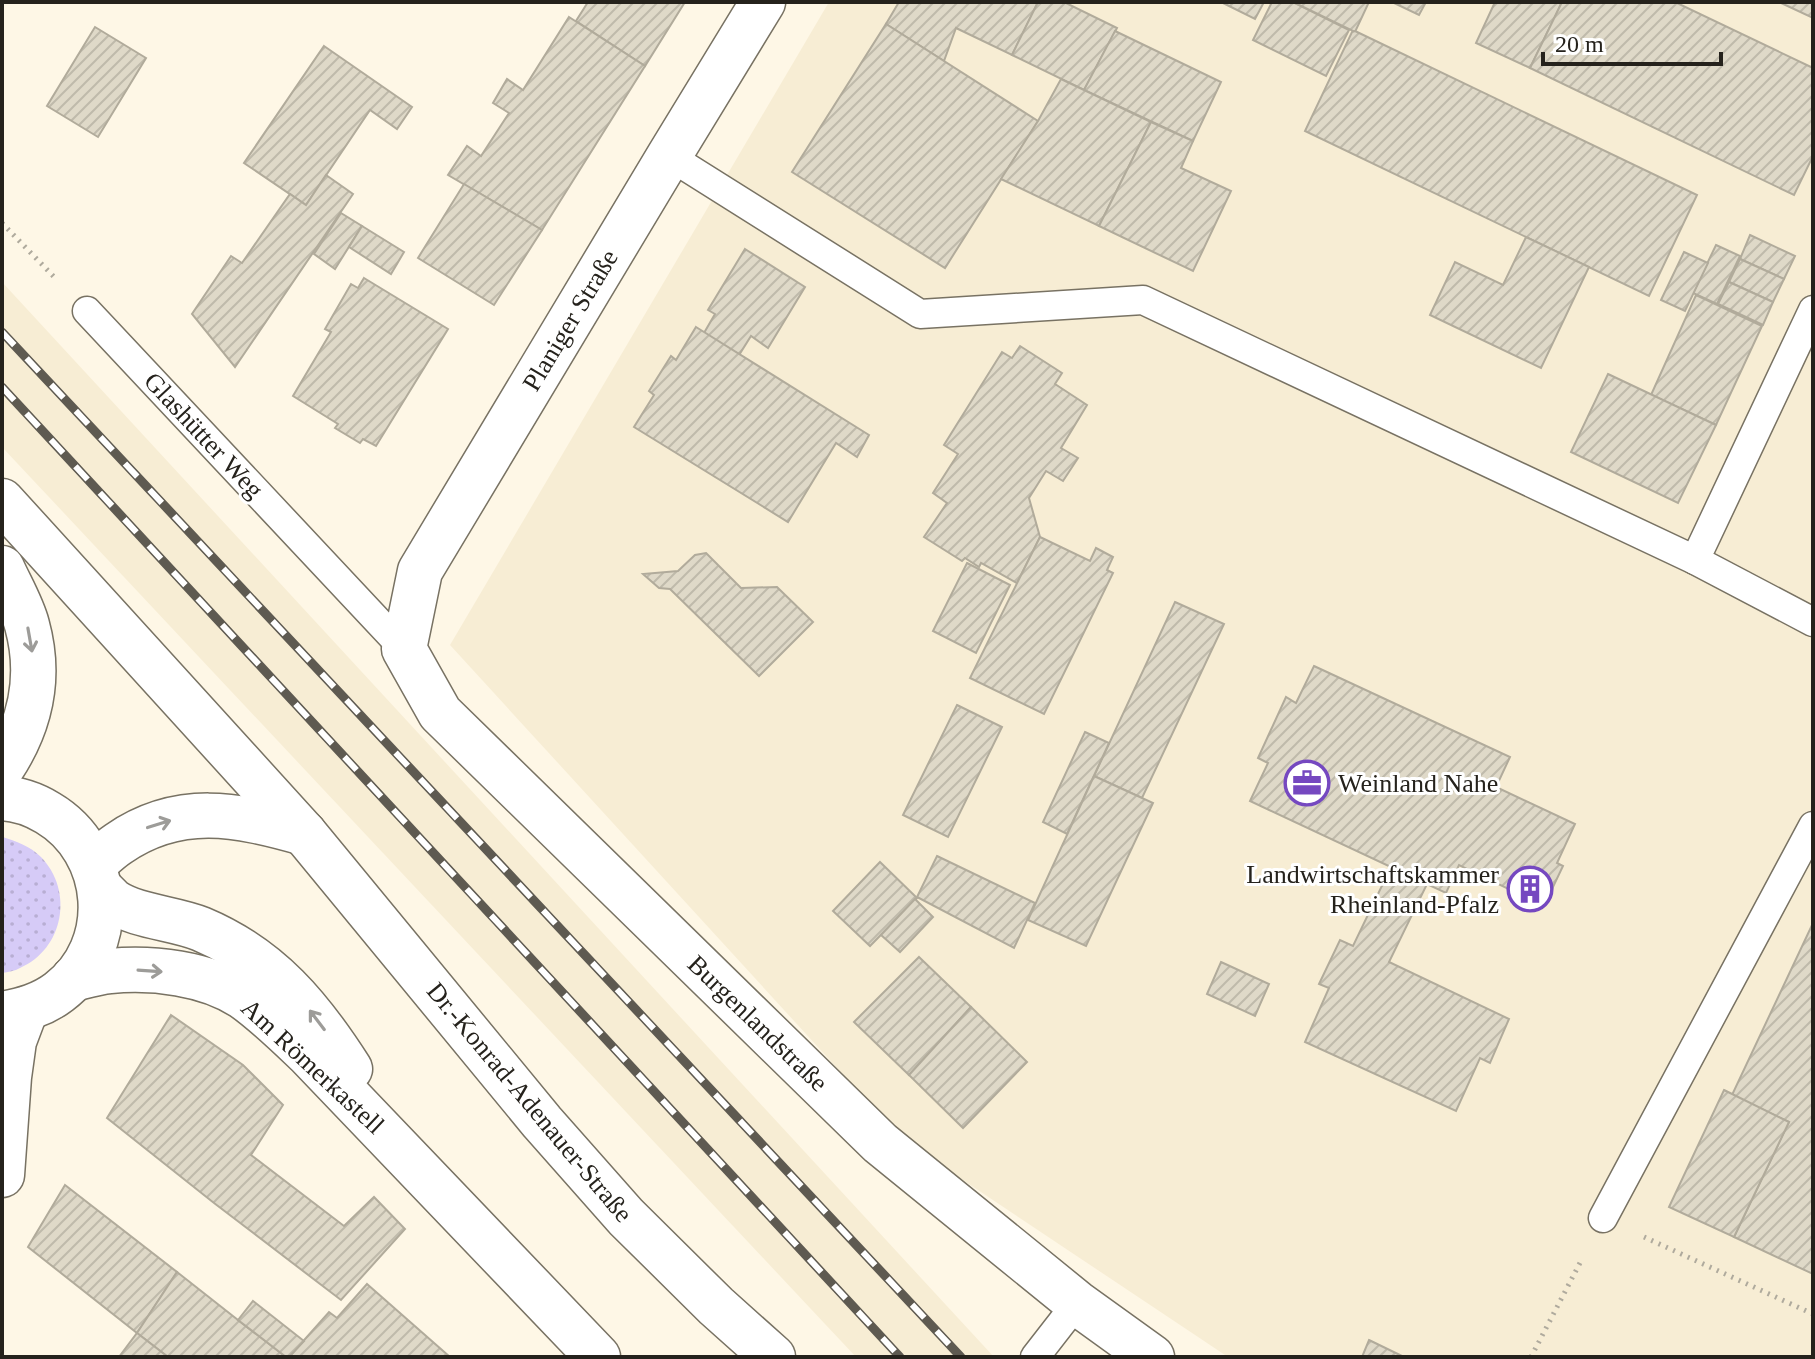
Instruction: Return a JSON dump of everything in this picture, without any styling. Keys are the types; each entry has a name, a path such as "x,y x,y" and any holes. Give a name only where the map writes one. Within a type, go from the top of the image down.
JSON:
{"street":[{"name":"Planiger Straße","path":"404,649 420,571 763,2"},
{"name":"Dr.-Konrad-Adenauer-Straße","path":"2,501 304,833 542,1122 626,1217 773,1357"},
{"path":"2,568 26,623 34,678 21,733 2,768"},
{"name":"Burgenlandstraße","path":"404,649 440,713 869,1132 1077,1303 1152,1357"},
{"name":"Am Römerkastell","path":"2,798 37,807 60,820 80,840 97,876 114,902 201,930 262,965 290,989 321,1025 406,1155"},
{"path":"97,876 117,844 148,827 181,817 219,814 304,833"},
{"name":"Am Römerkastell","path":"14,1012 59,992 73,979 87,958 97,937 101,913 97,876"},
{"name":"Am Römerkastell","path":"73,979 107,971 144,970 193,977 241,996 309,1055 598,1357"},
{"path":"2,1175 14,1012"}],"lane":[{"path":"669,156 920,314 1143,300 1695,560 1813,622"},
{"path":"1695,560 1813,310"},
{"name":"Glashütter Weg","path":"87,311 404,649"},
{"path":"1603,1218 1813,826"},
{"path":"1035,1357 1077,1303"}],"path":[{"path":"2,223 87,311"},
{"path":"1531,1357 1603,1218 1813,1314"}],"shaded area":[{"path":"829,2 1813,2 1813,1357 1228,1357 903,1140 450,645"},
{"path":"2,282 994,1357 856,1357 2,447"},
{"path":"2,837 23,844 41,857 58,886 60,902 55,933 46,947 35,959 20,968 2,973"}],"building":[{"path":"588,2 685,2 645,66 576,21"},
{"path":"899,2 1038,2 1012,55 956,28 944,61 886,24"},
{"path":"1038,2 1064,2 1117,28 1084,90 1012,55"},
{"path":"1221,2 1264,2 1255,19"},
{"path":"1272,2 1293,2 1349,30 1326,76 1253,40"},
{"path":"1293,2 1369,2 1355,32"},
{"path":"1392,2 1426,2 1419,15"},
{"path":"1495,2 1562,2 1530,68 1476,43"},
{"path":"1562,2 1675,2 1813,68 1813,156 1794,195 1530,68"},
{"path":"1779,2 1813,2 1813,18"},
{"path":"569,17 645,66 542,230 448,175 467,146 481,156 509,113 493,103 507,79 523,90"},
{"path":"886,24 1038,121 945,268 792,172"},
{"path":"95,27 146,58 98,137 47,106"},
{"path":"1115,31 1221,82 1193,141 1084,90"},
{"path":"1355,31 1697,195 1649,296 1305,131"},
{"path":"324,46 412,107 397,129 370,110 306,205 244,163"},
{"path":"1061,79 1151,122 1099,226 1001,179"},
{"path":"1151,122 1193,141 1181,168 1231,191 1193,271 1099,226"},
{"path":"326,175 353,194 235,367 192,314 231,256 242,263 290,194 306,205"},
{"path":"464,184 542,230 494,305 418,258"},
{"path":"341,213 362,226 335,269 314,254"},
{"path":"362,226 404,252 391,274 349,247"},
{"path":"1750,235 1795,256 1784,279 1740,259"},
{"path":"1526,237 1589,267 1541,368 1430,315 1455,262 1503,285"},
{"path":"1716,245 1740,256 1717,304 1693,293"},
{"path":"745,249 805,287 768,348 751,336 739,355 704,333 715,314 708,310"},
{"path":"1684,252 1708,263 1685,311 1661,300"},
{"path":"1740,259 1784,279 1773,302 1729,282"},
{"path":"364,278 448,329 376,446 363,439 360,443 335,428 338,424 293,396 331,332 325,329 351,284 358,288"},
{"path":"1729,282 1773,302 1763,325 1718,304"},
{"path":"1696,295 1762,326 1716,425 1651,395"},
{"path":"696,327 869,435 857,457 836,443 788,522 634,427 654,395 649,391 671,356 676,360"},
{"path":"1020,346 1062,373 1055,384 1087,405 1061,448 1078,458 1063,481 1046,471 1029,498 1040,537 1017,583 981,563 979,567 965,558 962,561 924,537 947,503 933,493 958,454 944,445 1002,352 1012,358"},
{"path":"1608,374 1716,425 1678,503 1571,452"},
{"path":"1040,537 1090,561 1096,548 1113,557 1107,570 1113,573 1044,714 970,678"},
{"path":"706,553 741,588 777,587 813,622 759,676 670,589 659,588 643,574 678,571 695,555"},
{"path":"967,563 1010,585 976,653 933,631"},
{"path":"1175,602 1224,624 1142,798 1094,776"},
{"name":"Landwirtschaftskammer Rheinland-Pfalz","path":"1314,666 1510,757 1496,787 1575,824 1557,863 1563,866 1544,906 1459,865 1446,893 1427,884 1389,962 1509,1019 1490,1063 1480,1058 1456,1111 1305,1042 1329,988 1319,984 1340,940 1353,946 1391,867 1250,801 1268,763 1258,758 1286,697 1296,703"},
{"path":"957,705 1002,727 948,837 903,815"},
{"path":"1085,732 1109,743 1067,834 1043,822"},
{"path":"1094,776 1153,803 1086,946 1028,920"},
{"path":"937,856 1035,903 1014,948 917,897"},
{"path":"880,862 917,898 870,946 833,911"},
{"path":"915,899 933,917 900,952 881,935"},
{"path":"1813,923 1813,1274 1734,1237 1789,1122 1732,1095"},
{"path":"919,957 971,1007 909,1075 854,1022"},
{"path":"1221,962 1269,984 1255,1016 1207,994"},
{"path":"971,1007 1027,1062 963,1128 909,1075"},
{"path":"171,1015 243,1065 283,1105 251,1155 344,1226 374,1197 405,1229 341,1300 107,1118"},
{"path":"1724,1090 1789,1122 1734,1237 1669,1207"},
{"path":"65,1185 177,1272 137,1333 28,1247"},
{"path":"177,1272 286,1357 168,1357 137,1333"},
{"path":"367,1284 450,1357 289,1357 329,1312 337,1318"},
{"path":"253,1301 304,1341 289,1357 238,1320"},
{"path":"137,1333 168,1357 119,1357"},
{"path":"1369,1340 1404,1357 1362,1357"}],"railway":[{"path":"2,332 961,1357"},
{"path":"2,387 900,1357"}],"place":[{"name":"Weinland Nahe","path":"1307,783"},
{"name":"Landwirtschaftskammer Rheinland-Pfalz","path":"1530,889"}]}
